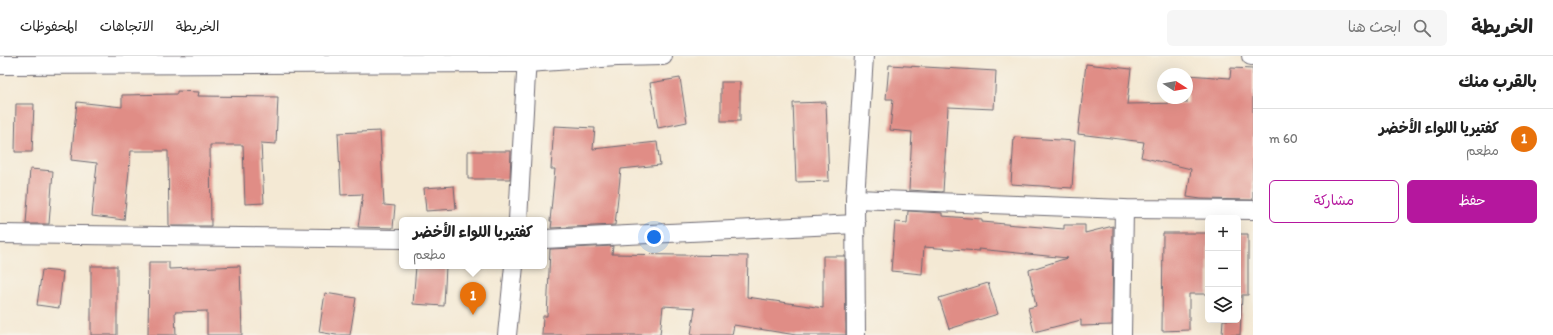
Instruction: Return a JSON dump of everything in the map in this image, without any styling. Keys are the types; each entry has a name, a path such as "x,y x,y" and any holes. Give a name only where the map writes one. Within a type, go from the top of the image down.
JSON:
{"street":[{"path":"0,64 527,60 663,56"},
{"path":"856,335 855,199 864,56"},
{"path":"518,217 527,60"},
{"path":"855,199 1124,209 1253,210"},
{"path":"1122,335 1124,209"},
{"path":"547,239 856,224"},
{"path":"0,234 399,238"},
{"path":"507,335 514,269"}],"building":[{"path":"1086,64 1131,69 1127,104 1193,104 1193,75 1230,78 1231,68 1253,69 1253,200 1201,199 1187,197 1191,169 1141,157 1144,142 1078,134"},
{"path":"889,65 996,71 994,109 948,107 943,192 909,190 912,132 890,130 893,99 886,99"},
{"path":"680,78 687,122 658,128 650,83"},
{"path":"721,82 740,82 740,121 721,121"},
{"path":"177,91 199,92 198,96 278,97 276,144 261,143 264,203 245,204 243,145 210,145 211,226 169,226 168,151 131,151 124,220 92,216 97,163 71,160 77,102 122,107 122,95 177,94"},
{"path":"826,102 829,181 796,182 793,103"},
{"path":"16,104 34,104 32,152 15,152"},
{"path":"554,126 595,128 593,149 657,142 660,165 621,169 615,225 551,228 552,221 550,221 555,169 551,169"},
{"path":"380,131 384,205 395,206 393,228 358,227 363,194 341,195 338,133"},
{"path":"1014,137 1075,141 1072,188 1011,184"},
{"path":"468,151 511,151 510,179 468,179"},
{"path":"30,169 53,171 49,224 26,224"},
{"path":"454,186 456,209 426,211 424,188"},
{"path":"908,211 942,213 942,216 982,219 982,222 1064,229 1064,225 1085,225 1085,233 1113,226 1112,325 1081,326 1081,320 1034,332 1028,308 1036,306 1029,270 1067,258 978,249 979,251 924,247 922,274 891,271 895,222 907,223"},
{"path":"1163,233 1205,233 1205,294 1189,294 1189,330 1162,331"},
{"path":"1241,234 1248,234 1248,295 1242,295 1241,315"},
{"path":"613,246 612,254 748,256 747,297 823,308 823,256 845,256 846,335 796,335 734,325 732,335 691,335 695,308 663,306 660,335 542,335 543,316 547,316 550,249"},
{"path":"149,262 169,262 169,269 240,266 242,335 207,335 207,311 175,312 176,335 148,335"},
{"path":"91,266 117,266 117,335 91,335"},
{"path":"416,269 446,269 444,306 413,304"},
{"path":"42,270 63,272 59,308 37,305"},
{"path":"988,283 998,314 949,329 939,298"},
{"path":"325,293 356,298 350,335 336,335 319,332"},
{"path":"1223,323 1241,323 1240,335 1222,335"}],"place":[{"name":"كفتيريا اللواء الأخضر","path":"473,315"}]}
